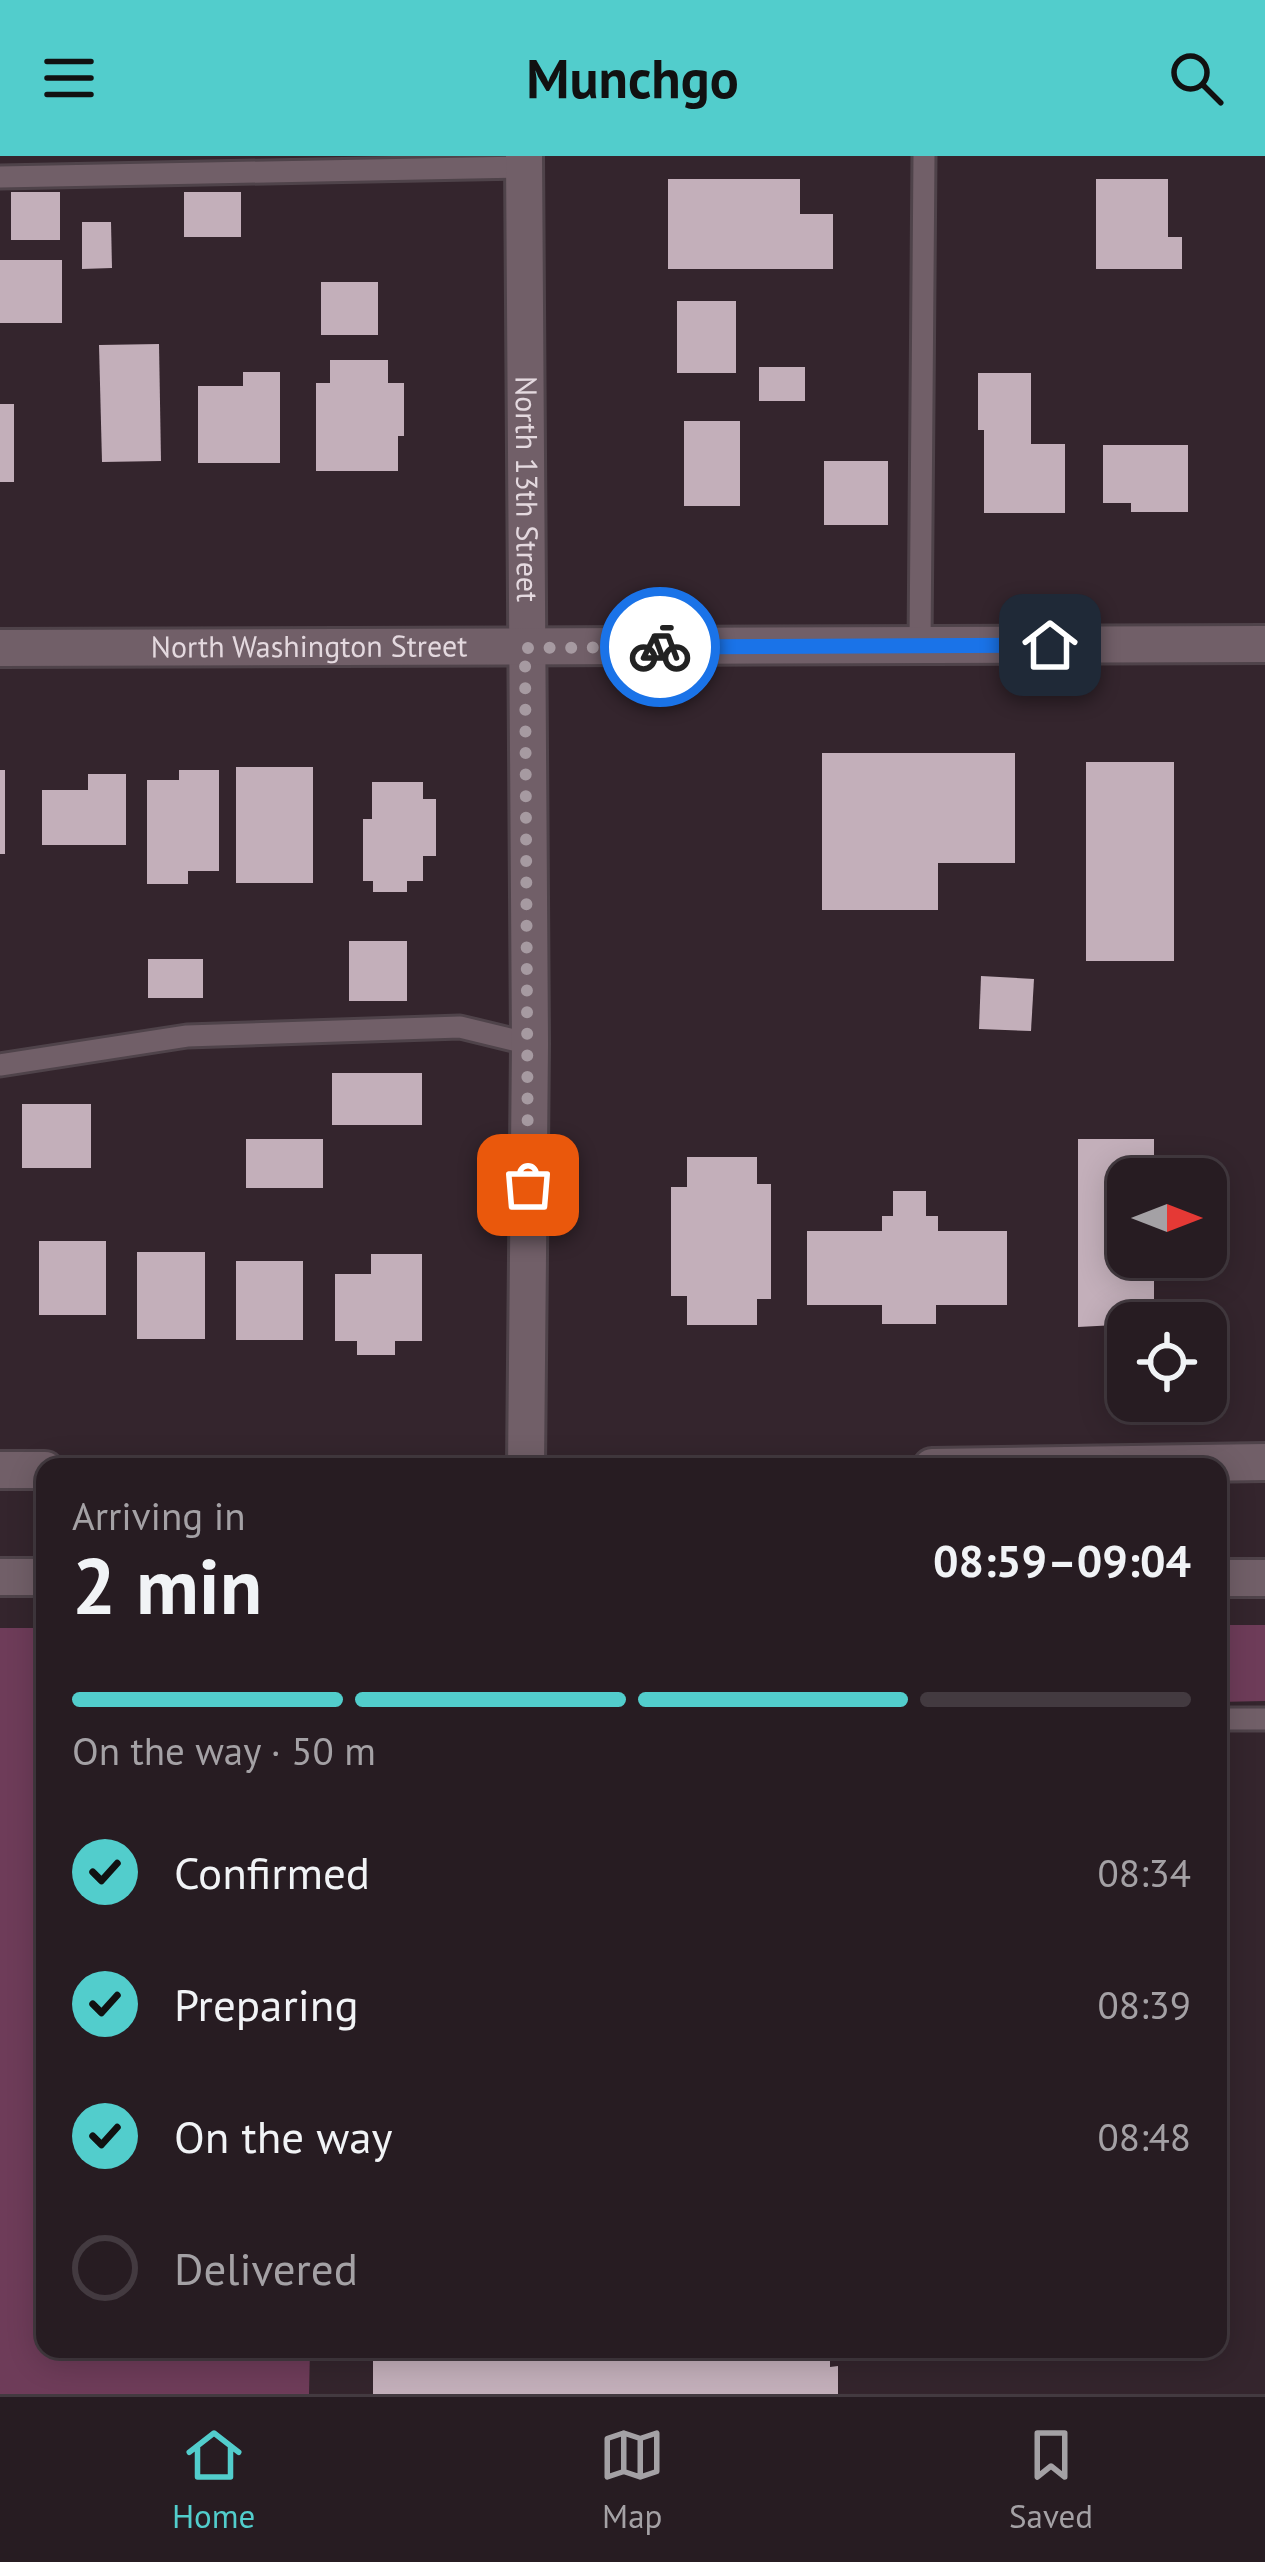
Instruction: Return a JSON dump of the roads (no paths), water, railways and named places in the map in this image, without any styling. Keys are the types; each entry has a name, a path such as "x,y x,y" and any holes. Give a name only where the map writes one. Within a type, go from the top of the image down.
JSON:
{"street":[{"name":"North 13th Street","path":"524,162 530,1044 526,1458"},
{"name":"North Washington Street","path":"0,648 1265,644"},
{"path":"1227,1463 1265,1462"},
{"path":"0,1470 36,1470"},
{"path":"0,1576 36,1576"},
{"path":"1227,1578 1265,1578"}],"lane":[{"path":"920,646 924,156"},
{"path":"0,178 524,162"},
{"path":"0,1065 187,1036 460,1027 530,1044"},
{"path":"1227,1719 1265,1719"}]}
